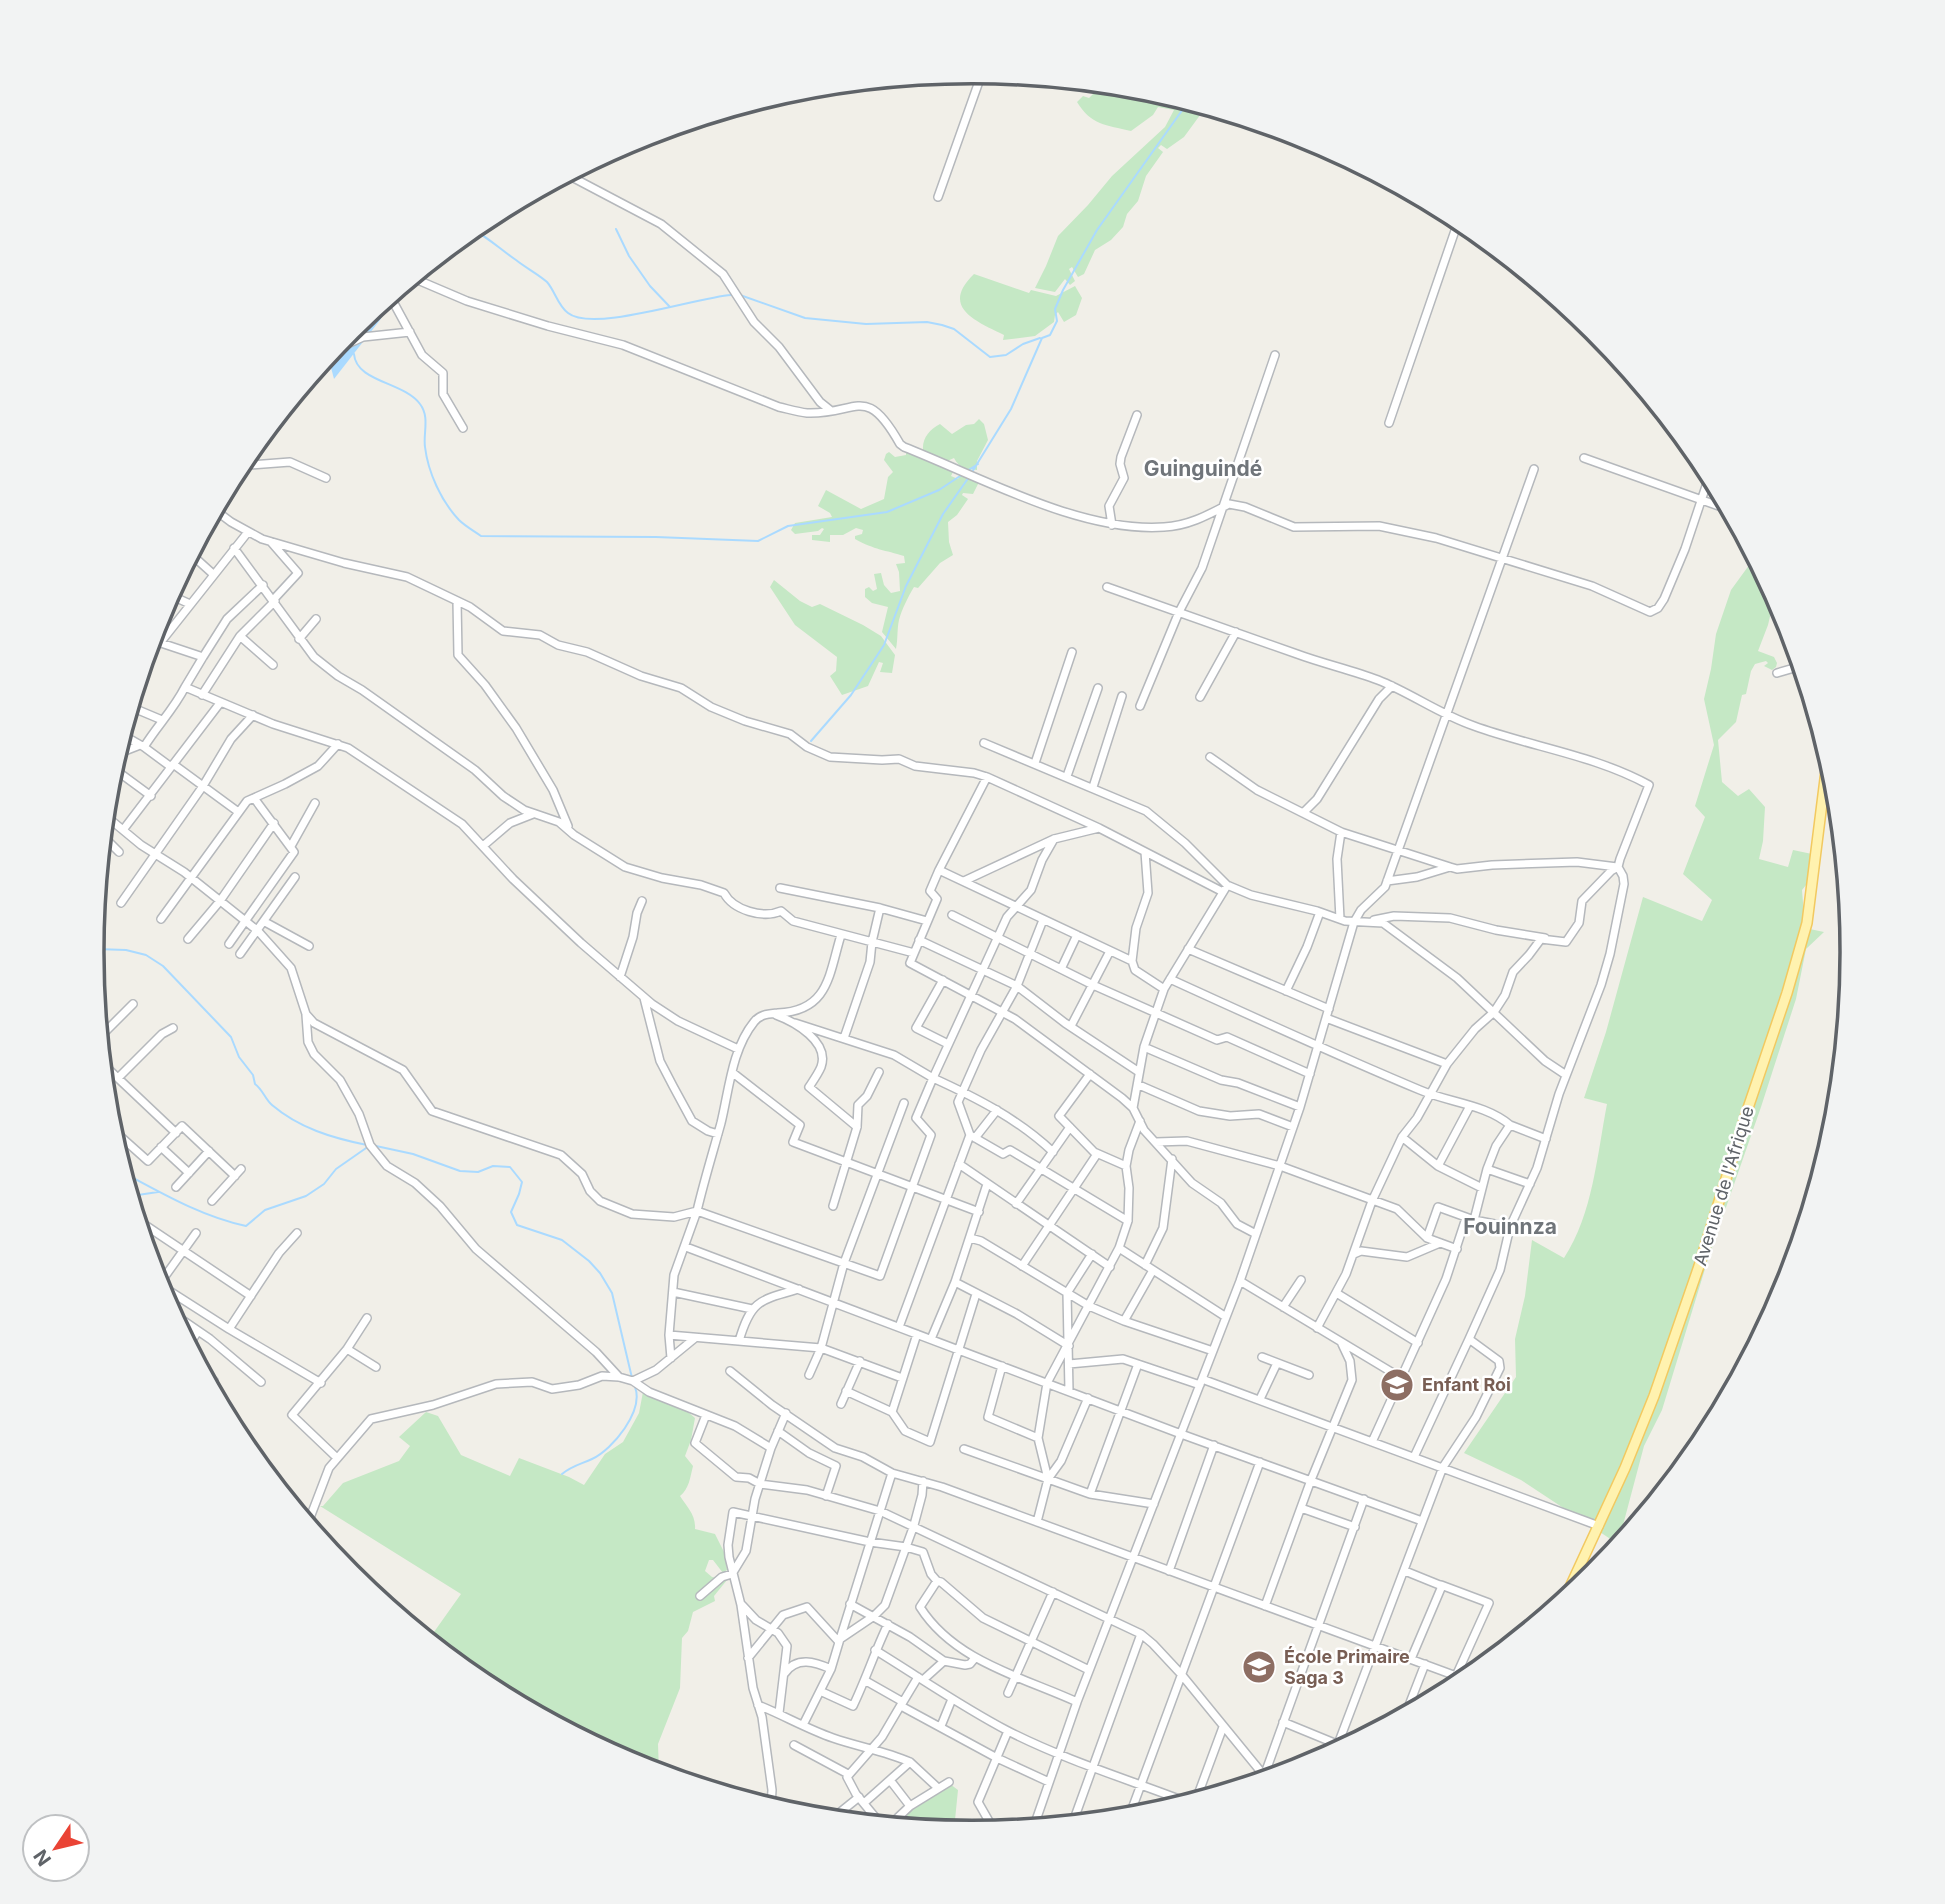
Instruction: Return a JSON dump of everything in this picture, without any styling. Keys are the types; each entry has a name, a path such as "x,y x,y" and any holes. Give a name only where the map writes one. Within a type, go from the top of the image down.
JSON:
{"main road":[{"name":"Avenue de l'Afrique","path":"1575,1576 1650,1406 1699,1266 1797,959 1807,923 1824,785"}],"street":[{"path":"939,197 978,84"},
{"path":"577,180 661,224 723,274 754,321 779,347 820,402 830,410"},
{"path":"1389,423 1455,230"},
{"path":"421,282 467,301 623,345 779,407 806,413 850,405 871,408 883,417 904,447 1015,494 1112,525 1163,528 1189,523 1234,504 1294,527 1379,526 1436,538 1503,558 1591,586 1650,612 1658,608 1664,599 1706,488"},
{"path":"395,304 422,355 443,373 443,394 463,428"},
{"path":"358,339 411,332"},
{"path":"1140,706 1179,612 1202,568 1275,355"},
{"path":"1112,525 1109,506 1124,478 1121,457 1137,415"},
{"path":"1584,458 1716,505"},
{"path":"256,464 290,461 326,478"},
{"path":"1037,1817 1108,1619 1240,1281 1300,1107 1354,922 1361,910 1385,887 1534,469"},
{"path":"223,515 248,532 271,542 344,563 407,577 477,611 503,631 540,635 558,645 578,648 641,676 676,686 725,713 795,736 806,746 831,757 899,759 915,766 974,773 1099,828 1225,889 1340,919 1383,923 1457,978 1545,1061 1566,1075"},
{"path":"168,629 248,532"},
{"path":"202,695 240,636 298,573 271,542"},
{"path":"234,548 314,657 475,769 503,796 524,810 559,822 573,835 625,867 724,892 726,897 747,911 774,914 781,911 793,920 914,953"},
{"path":"198,561 213,574"},
{"path":"129,750 142,746 176,706 227,619 263,585"},
{"path":"1107,587 1392,686 1447,715 1516,741 1609,765 1649,785 1618,867 1582,901 1579,923 1566,942 1496,930 1450,918 1394,916 1366,922"},
{"path":"180,600 190,604"},
{"path":"457,601 458,655 485,685 516,728 553,790 573,835"},
{"path":"299,639 316,619"},
{"path":"1200,697 1236,632"},
{"path":"240,636 273,665"},
{"path":"162,644 204,657"},
{"path":"1035,763 1072,652"},
{"path":"1777,673 1792,669"},
{"path":"1303,813 1317,799 1379,699 1392,686"},
{"path":"185,687 274,724 348,748 462,824 513,878 644,997 678,1021 738,1049"},
{"path":"1067,776 1098,688"},
{"path":"1093,787 1122,696"},
{"path":"123,830 220,703"},
{"path":"139,710 162,720"},
{"path":"121,903 203,786 230,739 253,715"},
{"path":"131,740 237,811"},
{"path":"984,743 1146,811 1185,843 1225,889"},
{"path":"162,919 237,811 247,801 318,766 338,744"},
{"path":"1210,757 1257,790 1341,832 1457,869 1577,862 1618,867"},
{"path":"123,775 151,796"},
{"path":"987,777 930,891 937,899 910,963 1015,1019 1090,1074 1133,1108 1144,1130 1192,1183 1221,1203 1237,1224 1256,1234"},
{"path":"229,944 294,854 291,846 254,798"},
{"path":"291,846 315,803"},
{"path":"483,846 510,823 538,813"},
{"path":"115,823 258,931 291,968 306,1014 308,1042 314,1054 340,1080 359,1114 370,1145 387,1166 415,1183 440,1206 475,1249 596,1352 619,1377"},
{"path":"188,939 220,901 274,823"},
{"path":"964,881 1054,839 1099,828"},
{"path":"1340,919 1337,859 1341,832"},
{"path":"306,1014 314,1023 403,1070 432,1111 561,1155 582,1174 590,1191 600,1201 632,1214 674,1217 697,1210 713,1214 740,1227 880,1276 931,1135 916,1118 1007,916 1031,890 1042,860 1054,839"},
{"path":"112,844 119,852"},
{"path":"1145,852 1148,892 1136,928 1132,961 1135,970 1164,989"},
{"path":"1387,881 1417,877 1450,867"},
{"path":"1414,1457 1500,1270 1510,1227 1531,1184 1566,1075 1610,954 1624,884 1618,867"},
{"path":"939,870 1132,961"},
{"path":"240,954 295,877"},
{"path":"780,888 880,908 927,921"},
{"path":"1133,1108 1144,1047 1164,989 1225,889"},
{"path":"620,977 642,901"},
{"path":"844,1038 870,962 880,908"},
{"path":"1286,991 1320,912"},
{"path":"952,915 1093,985 1217,1040 1227,1037 1310,1074"},
{"path":"1043,920 1017,986 958,1102 972,1137 1003,1154 1010,1150 1128,1222"},
{"path":"265,922 309,946"},
{"path":"671,1359 669,1335 674,1275 697,1210 738,1049 754,1021 764,1015 786,1013 815,1003 823,992 841,935"},
{"path":"1061,969 1077,935"},
{"path":"1317,1328 1338,1294 1372,1201 1402,1137 1417,1118 1447,1064 1494,1012 1505,995 1509,979 1516,967 1530,956 1541,939 1549,939"},
{"path":"919,940 1017,986 1139,1072"},
{"path":"1188,949 1328,1009"},
{"path":"1071,1026 1110,951"},
{"path":"1170,979 1317,1048 1429,1094 1496,1115 1510,1125 1546,1139"},
{"path":"943,981 916,1028 948,1044"},
{"path":"644,997 660,1061 673,1086 692,1121 718,1134"},
{"path":"108,1028 133,1004"},
{"path":"772,1013 894,1055 933,1079 997,1110 1026,1128 1053,1152"},
{"path":"1326,1018 1447,1064"},
{"path":"795,1023 807,1032 820,1049 822,1065 809,1087 857,1127"},
{"path":"118,1078 162,1034 173,1028"},
{"path":"1144,1047 1221,1080 1238,1083 1300,1107"},
{"path":"833,1206 857,1127 858,1105 867,1096 879,1072"},
{"path":"733,1073 800,1125 793,1142 979,1212"},
{"path":"113,1074 176,1133"},
{"path":"1090,1074 1059,1116 1097,1154 1126,1166"},
{"path":"1139,1085 1199,1111 1230,1116 1259,1114 1293,1127"},
{"path":"809,1376 821,1348 844,1263 904,1103"},
{"path":"1438,1166 1470,1106"},
{"path":"899,1327 959,1164 972,1137 997,1110"},
{"path":"1048,1479 1038,1438 1047,1383 1119,1248 1128,1222 1129,1188 1126,1166 1140,1120"},
{"path":"1372,1442 1403,1379 1470,1219 1496,1146 1510,1125"},
{"path":"126,1141 148,1161 182,1126 238,1173 212,1202"},
{"path":"1016,1205 1070,1127"},
{"path":"1402,1137 1438,1166 1482,1188"},
{"path":"1156,1142 1187,1141 1280,1166 1397,1209 1427,1237 1457,1249"},
{"path":"161,1147 189,1173"},
{"path":"176,1187 209,1151"},
{"path":"1022,1266 1097,1154"},
{"path":"1145,1265 1163,1228 1172,1159"},
{"path":"959,1164 1110,1267"},
{"path":"1487,1169 1531,1184"},
{"path":"932,1339 955,1282 987,1184"},
{"path":"1427,1237 1438,1207 1470,1219 1510,1227"},
{"path":"150,1229 251,1296"},
{"path":"167,1273 196,1233"},
{"path":"229,1329 279,1253 297,1233"},
{"path":"970,1238 981,1241 1089,1306 1124,1321 1213,1351"},
{"path":"1353,1255 1361,1251 1407,1257 1440,1244"},
{"path":"686,1247 1181,1434 1422,1521"},
{"path":"1119,1248 1226,1318"},
{"path":"1069,1391 1068,1293 1092,1254"},
{"path":"1124,1321 1153,1270"},
{"path":"1283,1307 1301,1280"},
{"path":"1240,1281 1403,1379"},
{"path":"955,1282 1017,1314 1069,1346"},
{"path":"739,1341 752,1309 763,1301 799,1289"},
{"path":"673,1293 752,1309"},
{"path":"846,1391 892,1412 905,1431 930,1442 976,1294"},
{"path":"1338,1294 1418,1343"},
{"path":"176,1295 321,1383"},
{"path":"337,1457 292,1415 321,1383 367,1318"},
{"path":"189,1324 261,1382"},
{"path":"195,1337 198,1331"},
{"path":"892,1412 917,1334"},
{"path":"669,1335 821,1348 902,1378"},
{"path":"633,1381 656,1370 696,1337"},
{"path":"1343,1736 1374,1646 1443,1467 1476,1417 1500,1368 1499,1360 1469,1339"},
{"path":"1265,1606 1311,1480 1352,1380 1350,1361 1342,1344"},
{"path":"347,1349 376,1367"},
{"path":"1262,1357 1309,1375"},
{"path":"1069,1364 1124,1359 1261,1399 1599,1526"},
{"path":"841,1404 860,1361"},
{"path":"1261,1399 1277,1363"},
{"path":"1090,1493 1139,1364"},
{"path":"1002,1366 988,1417 1038,1438"},
{"path":"730,1371 835,1448 863,1457 892,1473 923,1480 1453,1675"},
{"path":"311,1514 326,1473 374,1417 433,1405 495,1384 532,1382 552,1388 579,1385 601,1376 619,1377 633,1381 649,1392 735,1426 771,1448"},
{"path":"1037,1522 1048,1479 1061,1461 1088,1398"},
{"path":"700,1596 722,1577 732,1574 748,1543 751,1514 771,1448 786,1413"},
{"path":"706,1415 695,1443 736,1477 748,1478 760,1484 791,1487 880,1511 1140,1634 1181,1674 1259,1771"},
{"path":"778,1431 836,1466 826,1496"},
{"path":"1169,1571 1214,1445"},
{"path":"964,1449 1090,1493 1154,1504"},
{"path":"1134,1804 1259,1462"},
{"path":"803,1725 831,1669 892,1473"},
{"path":"840,1640 885,1605 914,1525 923,1480"},
{"path":"1268,1768 1364,1499"},
{"path":"1301,1508 1355,1527"},
{"path":"772,1796 765,1734 728,1545 733,1511 923,1552 931,1574 937,1581 984,1618 1089,1670"},
{"path":"1405,1571 1489,1603 1458,1672"},
{"path":"937,1581 920,1607 935,1628 975,1658 1077,1702"},
{"path":"1411,1659 1441,1585"},
{"path":"1008,1693 1053,1592"},
{"path":"850,1604 888,1624 944,1661 965,1665 975,1658"},
{"path":"741,1605 756,1620 783,1637 787,1646 779,1713"},
{"path":"748,1658 783,1615 807,1607 840,1640"},
{"path":"820,1691 853,1706 866,1681 875,1650 888,1624"},
{"path":"1076,1814 1140,1634"},
{"path":"875,1650 1008,1731 1059,1755 1171,1796"},
{"path":"785,1674 793,1665 807,1661 831,1669"},
{"path":"873,1814 847,1780 848,1774 882,1737 920,1678 944,1661"},
{"path":"1411,1701 1425,1664"},
{"path":"866,1681 997,1758 1049,1782"},
{"path":"941,1726 952,1699"},
{"path":"758,1705 824,1734 870,1750 885,1751 911,1762 938,1788"},
{"path":"1283,1722 1329,1743"},
{"path":"1200,1789 1223,1727"},
{"path":"988,1819 978,1802 1008,1731"},
{"path":"794,1745 848,1774"},
{"path":"845,1810 890,1780 911,1762"},
{"path":"890,1780 910,1806"},
{"path":"899,1817 910,1806 949,1782"}],"green space":[{"path":"1094,93 1200,115 1184,137 1167,149 1161,145 1158,148 1163,152 1146,176 1138,201 1127,214 1123,227 1111,240 1095,250 1084,274 1078,277 1072,267 1069,269 1075,281 1070,285 1065,279 1055,292 1035,288 1058,236 1112,176 1165,127 1174,110 1158,107 1153,115 1131,131 1094,120 1082,110 1077,102 1083,96 1089,98"},
{"path":"974,274 1029,293 1031,290 1056,296 1075,286 1082,298 1076,315 1064,322 1058,312 1054,322 1035,336 1003,340 1004,335 973,318 965,312 961,304 960,295"},
{"path":"979,419 984,424 988,440 977,461 977,470 964,468 954,458 945,462 923,450 927,434 940,424 952,434"},
{"path":"906,451 954,470 951,476 958,479 961,473 979,482 973,494 963,493 968,499 957,515 948,522 953,555 940,563 918,588 914,587 907,599 899,620 896,649 882,632 888,607 872,603 865,597 865,589 877,589 874,574 881,573 884,585 891,593 900,591 896,564 905,563 904,556 874,548 855,539 863,530 856,528 843,535 830,535 830,542 812,540 812,535 820,535 824,529 822,528 795,534 791,530 795,523 832,517 818,506 826,490 861,509 884,499 888,477 893,472 884,460 886,454 889,452 895,457 906,455"},
{"path":"1749,565 1771,613 1758,651 1774,657 1777,663 1772,670 1764,666 1768,663 1766,661 1755,664 1746,694 1742,695 1736,722 1718,740 1722,782 1738,796 1749,789 1765,807 1759,859 1788,867 1793,850 1812,854 1820,868 1802,890 1805,928 1824,932 1806,949 1796,999 1708,1259 1662,1410 1644,1446 1623,1527 1611,1539 1521,1480 1464,1453 1516,1377 1515,1339 1525,1296 1532,1240 1564,1258 1582,1223 1593,1184 1607,1104 1584,1098 1606,1032 1643,897 1702,921 1712,900 1683,874 1705,817 1695,806 1714,745 1704,699 1716,634 1731,590"},
{"path":"774,580 800,601 812,607 820,604 881,636 895,655 892,673 880,672 883,663 879,662 868,686 842,695 830,676 836,671 837,657 795,625 770,587"},
{"path":"643,1392 671,1402 695,1418 685,1456 693,1466 687,1487 680,1496 693,1515 695,1529 715,1534 725,1554 727,1570 723,1573 713,1560 709,1560 705,1571 712,1577 727,1580 714,1596 715,1601 693,1612 688,1631 682,1638 680,1688 658,1744 659,1761 538,1704 444,1641 434,1633 461,1594 320,1506 323,1506 343,1483 399,1461 410,1446 399,1437 426,1412 438,1416 461,1455 510,1476 519,1458 584,1485 605,1454 623,1442 639,1413"},
{"path":"950,1784 958,1790 955,1819 903,1817"}],"water":[{"path":"383,315 380,320 334,379 331,368"}],"waterway":[{"path":"972,472 1011,409 1042,338 1050,335 1057,321 1055,309 1063,290 1097,230 1182,110"},
{"path":"616,229 629,256 650,286 670,307"},
{"path":"483,235 543,279 565,310 581,318 622,317 731,295"},
{"path":"740,295 805,318 866,324 927,322 942,325 954,329 990,357 1006,355 1023,344 1040,338"},
{"path":"354,354 363,371 403,391 420,404 425,420 427,457 436,486 459,520 481,536 656,537 758,541 788,526 887,512 939,490 963,474"},
{"path":"967,471 978,464"},
{"path":"811,741 851,695 884,645 906,586 943,514 969,477"},
{"path":"104,949 126,950 146,955 163,966 231,1037 239,1057 253,1075 255,1084 282,1113 316,1131 367,1145"},
{"path":"135,1179 199,1211 246,1226 265,1210 306,1196 324,1184 336,1169 369,1146"},
{"path":"376,1146 413,1154 460,1171 478,1172 493,1166 510,1167 522,1182 511,1212 517,1225 562,1240 589,1261 612,1293 632,1378"},
{"path":"140,1195 158,1192"},
{"path":"562,1474 600,1454 617,1438 635,1407 635,1387"}],"place":[{"name":"Enfant Roi","path":"1397,1385"},
{"name":"École Primaire Saga 3","path":"1259,1667"}],"district":[{"name":"Guinguindé","path":"1203,469"},
{"name":"Fouinnza","path":"1510,1227"}]}
